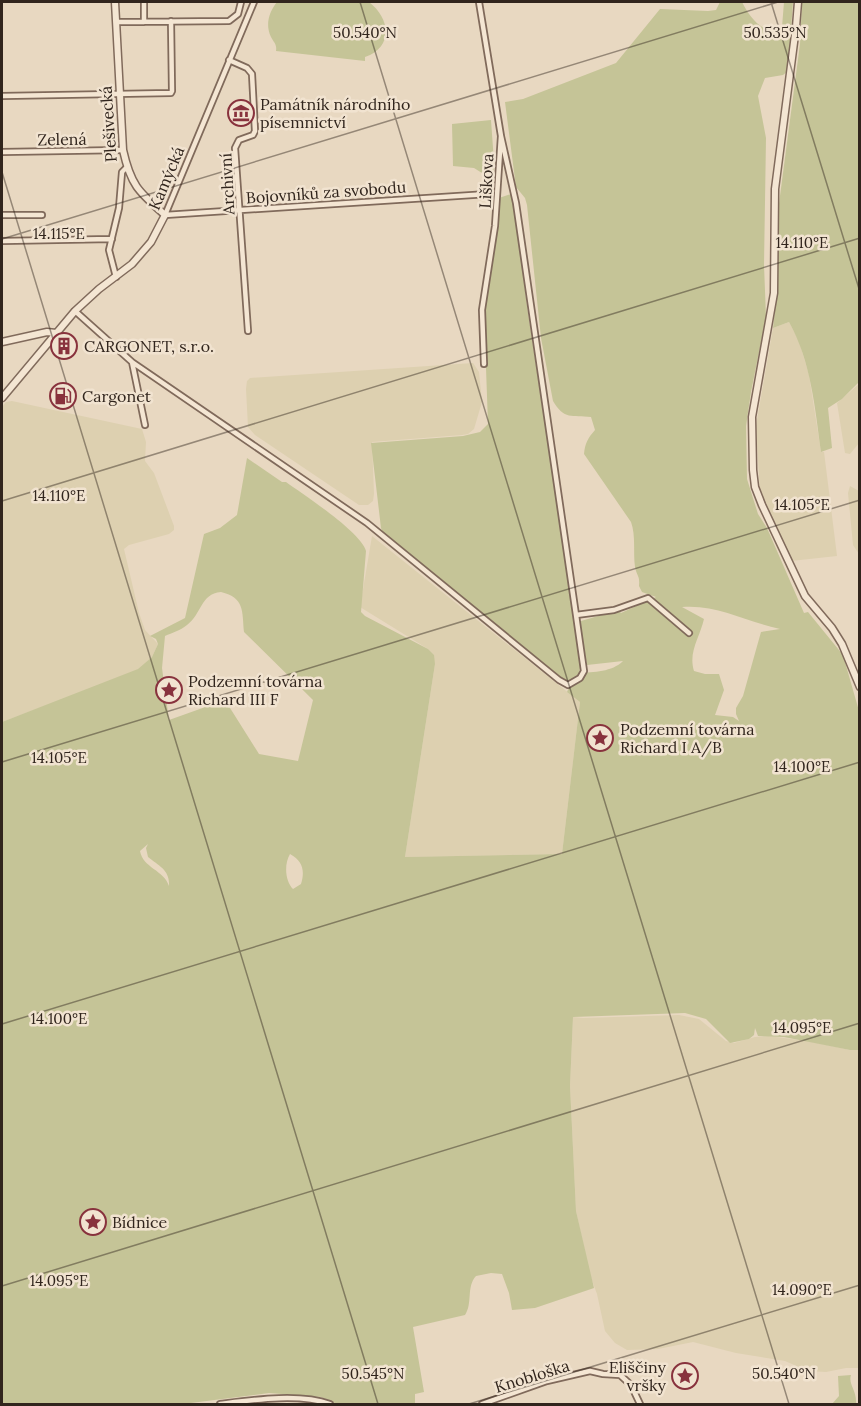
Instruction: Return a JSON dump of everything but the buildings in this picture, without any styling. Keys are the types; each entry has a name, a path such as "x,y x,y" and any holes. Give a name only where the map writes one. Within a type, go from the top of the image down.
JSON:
{"street":[{"name":"Plešivecká","path":"115,2 119,95 126,167 122,172 119,208 109,250 116,277"},
{"path":"144,2 144,22"},
{"path":"116,22 229,21 238,14 241,2"},
{"name":"Kamýcká","path":"2,398 75,311 132,264 151,242 165,215 254,2"},
{"name":"Liškova","path":"479,2 501,136 495,226 482,310 484,364"},
{"path":"798,2 775,189 774,293 752,417 751,445 755,487 769,522 805,596 842,644 860,687"},
{"path":"2,96 171,93 171,21"},
{"name":"Archivní","path":"229,60 247,68 252,74 255,132 253,135 241,138 235,148 248,331"},
{"path":"75,311 132,362 367,523 568,685 580,678 584,672 516,203 501,136"},
{"name":"Zelená","path":"2,152 123,150"},
{"path":"126,167 138,191 165,215"},
{"name":"Bojovníků za svobodu","path":"165,215 488,194"},
{"path":"2,215 42,215"},
{"path":"2,241 112,239"},
{"path":"2,342 47,332 56,333"},
{"path":"132,362 145,425"},
{"path":"576,615 614,610 648,598 689,633"},
{"name":"Knobloška","path":"482,1404 547,1381 590,1371 620,1375 632,1385 640,1404"},
{"path":"220,1404 265,1399 313,1400 330,1404"}],"shaded area":[{"path":"789,322 799,341 809,375 821,452 824,452 837,556 791,561 760,493 756,426 773,328"},
{"path":"473,363 479,372 482,402 474,429 462,435 372,442 374,494 373,501 368,505 359,505 255,435 248,427 246,389 250,378"},
{"path":"859,384 859,443 850,454 845,453 837,403"},
{"path":"12,401 142,429 146,442 145,461 154,473 174,530 169,534 129,545 124,549 145,630 158,644 152,657 139,669 119,678 2,722 2,407 6,402"},
{"path":"850,486 859,491 859,554 853,545 848,493"},
{"path":"372,536 580,702 562,854 405,857 435,664 428,649 360,607"},
{"path":"679,1015 699,1019 726,1041 734,1043 768,1036 859,1050 859,1368 826,1372 808,1371 785,1361 736,1353 693,1342 658,1349 627,1350 615,1343 605,1331 576,1211 570,1086 573,1017"}],"green space":[{"path":"277,2 369,2 385,24 385,39 381,46 365,57 365,61 276,51 268,23"},
{"path":"720,2 742,2 760,26 777,32 782,27 784,2 793,2 788,71 783,75 765,78 758,96 766,138 764,265 766,317 746,426 747,479 758,514 767,528 804,613 808,612 843,655 859,711 859,1050 784,1037 758,1036 755,1028 754,1035 749,1039 730,1043 706,1019 685,1013 573,1017 570,1086 576,1211 594,1288 535,1308 512,1310 502,1274 491,1273 476,1276 471,1285 469,1305 465,1315 413,1327 424,1392 415,1394 415,1404 337,1404 321,1397 269,1393 183,1404 2,1404 2,722 138,669 152,657 158,644 156,639 150,636 185,618 204,534 220,528 237,515 247,458 282,482 286,482 331,514 354,534 366,551 361,612 428,649 434,655 435,664 405,857 562,854 580,702 567,692 572,680 565,680 552,671 384,535 381,528 371,443 463,436 480,432 488,424 484,312 499,198 511,194 581,664 579,673 608,669 623,661 587,665 581,621 619,610 621,613 656,597 642,592 639,586 631,522 584,454 587,441 595,430 591,417 565,414 553,401 541,338 527,205 525,198 516,187 505,102 523,99 616,63 660,9 716,10","holes":["221,592 238,602 241,606 244,632 313,700 298,761 259,754 225,700 169,720 162,668 165,636 192,621 205,600","682,607 707,608 780,629 761,632 743,696 736,708 739,721 733,717 715,715 724,690 719,674 694,671 693,651 704,619","148,844 146,848 148,857 166,872 169,886 163,876 145,861 140,851","290,854 294,857 300,863 303,871 301,884 293,889 287,877"]},
{"path":"802,2 860,2 859,382 842,399 828,408 832,448 821,452 811,385 796,337 789,322 773,328 778,283 778,211 800,44"},
{"path":"491,120 493,178 474,168 453,166 452,124"},
{"path":"851,1375 856,1404 832,1404 839,1396 838,1376"}],"place":[{"name":"Památník národního písemnictví","path":"241,113"},
{"name":"CARGONET, s.r.o.","path":"64,346"},
{"name":"Cargonet","path":"63,396"},
{"name":"Podzemní továrna Richard III F","path":"169,690"},
{"name":"Podzemní továrna Richard I A/B","path":"600,738"},
{"name":"Bídnice","path":"93,1222"},
{"name":"Eliščiny vršky","path":"685,1376"}]}
